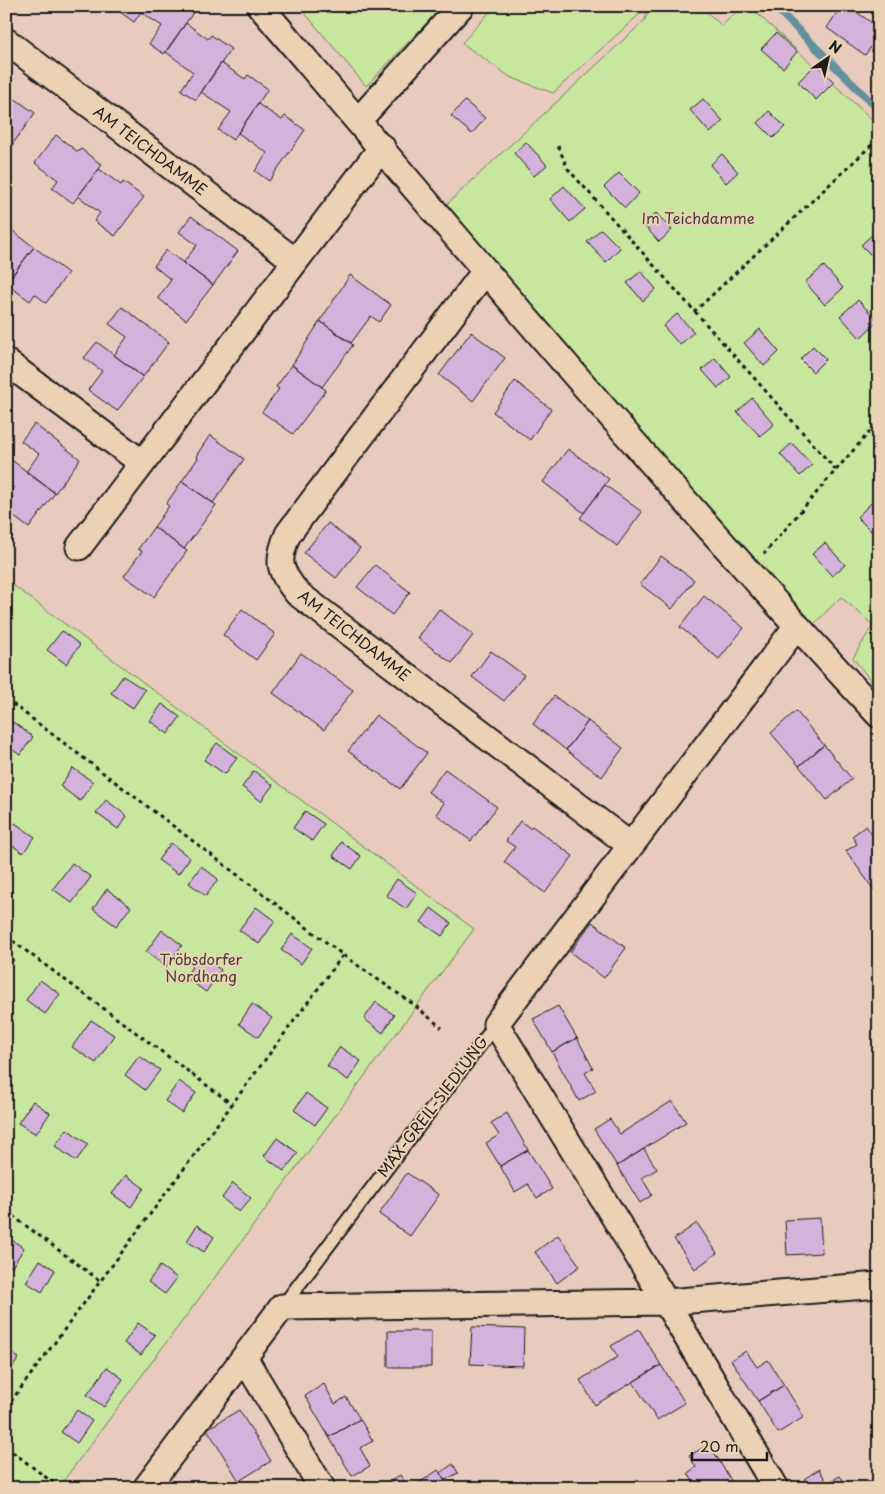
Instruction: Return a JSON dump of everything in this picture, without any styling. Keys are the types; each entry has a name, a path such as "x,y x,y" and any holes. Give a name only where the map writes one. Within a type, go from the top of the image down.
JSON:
{"street":[{"path":"260,6 382,147 485,271 796,626 879,715"},
{"path":"358,121 461,6"},
{"name":"AM TEICHDAMME","path":"6,41 295,261"},
{"path":"79,547 141,462 382,147"},
{"name":"AM TEICHDAMME","path":"485,271 288,534 280,554 285,578 297,593 630,844"},
{"path":"6,362 141,462"},
{"path":"496,1024 796,626"},
{"name":"MAX-GREIL-SIEDLUNG","path":"496,1024 666,1302 776,1488"},
{"path":"282,1307 666,1302 879,1285"},
{"name":"MAX-GREIL-SIEDLUNG","path":"146,1488 282,1307"},
{"path":"245,1358 322,1488"}],"lane":[{"name":"MAX-GREIL-SIEDLUNG","path":"282,1307 496,1024"}],"path":[{"path":"694,312 879,138"},
{"path":"558,146 568,169 836,470"},
{"path":"765,553 879,421"},
{"path":"6,699 343,955 413,1004 442,1028"},
{"path":"6,936 232,1104"},
{"path":"6,1408 99,1280 343,955"},
{"path":"6,1211 99,1280"},
{"path":"6,1446 60,1488"}],"green space":[{"path":"299,6 443,6 366,86"},
{"path":"495,6 641,6 645,9 553,93 510,77 462,43"},
{"name":"Im Teichdamme","path":"649,6 700,6 722,26 742,6 749,6 879,126 879,691 853,658 873,625 841,597 811,627 446,205 645,20"},
{"name":"Tröbsdorfer Nordhang","path":"6,580 474,929 58,1488 6,1488"}],"building":[{"path":"123,6 145,6 134,22 120,12"},
{"path":"145,6 197,7 164,54 149,44 162,26 141,12"},
{"path":"841,6 848,6 879,28 879,36 865,55 827,28"},
{"path":"186,23 208,39 211,35 231,49 196,100 181,90 193,72 166,52"},
{"path":"776,33 797,52 783,68 761,49"},
{"path":"221,63 245,79 248,75 268,89 233,140 218,130 231,112 201,92"},
{"path":"816,64 834,82 816,100 798,82"},
{"path":"6,96 12,100 14,98 35,113 7,152"},
{"path":"703,99 723,121 710,133 690,110"},
{"path":"465,101 485,118 472,134 451,116"},
{"path":"258,104 282,120 285,116 305,130 269,181 255,171 267,153 238,133"},
{"path":"769,111 785,127 773,138 758,123"},
{"path":"56,135 78,152 81,149 102,165 73,203 52,188 58,180 35,163"},
{"path":"526,142 547,165 534,176 514,153"},
{"path":"722,154 738,172 726,183 710,165"},
{"path":"99,169 121,185 123,182 144,197 115,236 94,221 100,213 78,196"},
{"path":"619,173 639,193 625,208 604,187"},
{"path":"564,186 585,209 570,222 550,199"},
{"path":"656,213 672,230 659,242 643,224"},
{"path":"191,216 238,251 213,285 183,263 197,245 179,232"},
{"path":"6,226 34,247 6,283"},
{"path":"601,229 620,248 606,262 587,242"},
{"path":"875,232 879,236 879,254 874,258 861,245"},
{"path":"34,247 68,273 46,303 35,294 30,301 6,284"},
{"path":"166,250 213,285 186,320 158,298 171,280 154,266"},
{"path":"824,266 843,288 825,305 805,282"},
{"path":"641,271 656,289 643,301 627,283"},
{"path":"350,275 391,305 379,322 371,316 351,343 320,321"},
{"path":"858,300 878,321 860,338 840,316"},
{"path":"122,307 169,342 143,377 114,355 127,337 109,324"},
{"path":"677,314 694,332 680,345 663,326"},
{"path":"320,321 353,345 322,387 292,365"},
{"path":"760,329 779,352 764,366 744,343"},
{"path":"471,332 505,358 473,401 439,375"},
{"path":"97,342 143,377 117,411 88,390 102,371 84,358"},
{"path":"813,346 826,359 813,372 800,359"},
{"path":"715,358 731,377 718,388 702,370"},
{"path":"292,365 326,390 293,434 262,412 279,389 276,387"},
{"path":"515,381 551,409 530,440 493,412"},
{"path":"752,398 774,424 760,436 737,412"},
{"path":"34,424 80,459 55,493 26,472 39,454 21,441"},
{"path":"210,435 244,459 213,503 182,481 198,458 196,456"},
{"path":"792,443 812,465 800,476 780,454"},
{"path":"568,449 609,479 584,513 543,482"},
{"path":"9,458 55,493 29,528 6,511 6,498 14,488 6,483 6,461"},
{"path":"182,481 216,505 184,549 154,527 169,506 166,504"},
{"path":"605,485 642,512 617,546 580,518"},
{"path":"874,500 879,505 879,531 875,535 857,517"},
{"path":"328,523 360,548 336,578 304,553"},
{"path":"154,527 187,551 154,597 124,576 142,551 138,549"},
{"path":"825,543 845,565 832,576 812,554"},
{"path":"661,556 694,580 672,609 640,584"},
{"path":"375,565 410,592 392,615 357,587"},
{"path":"704,596 744,628 719,659 680,627"},
{"path":"242,609 275,634 256,660 223,635"},
{"path":"439,609 473,635 452,663 418,638"},
{"path":"62,631 80,645 66,664 47,650"},
{"path":"491,651 524,675 504,701 472,677"},
{"path":"301,653 353,690 324,730 273,693"},
{"path":"123,676 145,690 133,708 111,693"},
{"path":"554,696 588,721 566,750 533,724"},
{"path":"162,704 180,717 168,734 150,721"},
{"path":"796,711 824,745 799,766 771,733"},
{"path":"376,715 427,753 400,789 348,751"},
{"path":"588,721 623,748 602,777 566,750"},
{"path":"13,722 33,737 20,755 6,745 6,731"},
{"path":"217,743 237,758 225,774 204,760"},
{"path":"824,745 852,779 827,800 799,766"},
{"path":"73,768 93,782 80,801 60,786"},
{"path":"445,769 497,807 471,841 436,814 444,803 428,792"},
{"path":"254,771 273,785 261,801 242,787"},
{"path":"106,800 127,816 118,829 96,813"},
{"path":"305,811 324,824 312,841 293,828"},
{"path":"520,821 530,828 532,826 573,856 545,893 504,862 515,847 506,841"},
{"path":"15,823 35,837 23,853 6,841 6,834"},
{"path":"866,826 879,845 879,887 874,890 846,851 857,844 852,836"},
{"path":"341,842 361,856 352,869 333,856"},
{"path":"171,843 190,858 178,874 158,860"},
{"path":"72,863 91,877 72,903 53,889"},
{"path":"201,866 218,879 206,896 189,883"},
{"path":"397,879 417,893 406,909 386,895"},
{"path":"107,889 131,907 116,926 93,909"},
{"path":"256,907 275,921 259,944 239,930"},
{"path":"431,908 451,923 442,936 421,922"},
{"path":"592,922 626,948 604,978 570,952"},
{"path":"162,930 182,945 166,967 146,952"},
{"path":"292,934 312,948 301,964 281,950"},
{"path":"6,953 14,960 6,970"},
{"path":"200,955 221,970 206,992 185,977"},
{"path":"40,980 60,994 45,1014 26,1000"},
{"path":"376,1002 394,1015 383,1033 364,1019"},
{"path":"252,1004 272,1018 258,1037 239,1024"},
{"path":"558,1006 577,1038 552,1052 533,1019"},
{"path":"91,1020 114,1035 96,1063 72,1047"},
{"path":"577,1038 593,1068 585,1073 596,1091 579,1101 552,1052"},
{"path":"340,1047 361,1061 348,1080 327,1066"},
{"path":"139,1056 160,1070 145,1090 125,1075"},
{"path":"179,1081 196,1093 182,1113 165,1101"},
{"path":"306,1093 327,1108 315,1125 294,1110"},
{"path":"33,1101 50,1113 36,1134 18,1123"},
{"path":"672,1101 686,1122 617,1166 594,1129 610,1119 620,1134"},
{"path":"507,1113 528,1150 500,1166 486,1143 499,1135 491,1123"},
{"path":"67,1129 88,1144 76,1161 55,1146"},
{"path":"277,1138 298,1153 284,1171 264,1156"},
{"path":"644,1149 657,1169 642,1178 652,1195 640,1203 617,1166"},
{"path":"528,1150 552,1189 537,1198 528,1184 515,1192 500,1166"},
{"path":"407,1173 439,1195 410,1236 379,1214"},
{"path":"126,1175 144,1188 131,1207 112,1194"},
{"path":"233,1183 251,1198 239,1212 222,1198"},
{"path":"820,1218 822,1253 787,1255 785,1220"},
{"path":"697,1223 717,1253 695,1269 674,1239"},
{"path":"197,1225 214,1237 204,1252 187,1241"},
{"path":"558,1235 580,1266 557,1283 535,1252"},
{"path":"6,1236 24,1248 12,1267 6,1263"},
{"path":"40,1260 55,1270 42,1292 26,1282"},
{"path":"160,1266 177,1278 165,1294 148,1282"},
{"path":"138,1323 155,1335 141,1355 124,1343"},
{"path":"472,1327 524,1329 523,1366 470,1364"},
{"path":"639,1329 661,1365 595,1405 580,1380 618,1357 611,1346"},
{"path":"388,1331 431,1331 431,1367 388,1367"},
{"path":"6,1349 19,1358 7,1375 6,1374"},
{"path":"746,1351 757,1367 768,1360 784,1385 758,1401 731,1360"},
{"path":"661,1365 685,1403 657,1420 633,1382"},
{"path":"107,1367 123,1379 104,1407 87,1395"},
{"path":"324,1384 335,1404 346,1397 360,1419 329,1437 305,1396"},
{"path":"784,1385 804,1417 778,1433 758,1401"},
{"path":"77,1410 92,1421 77,1443 61,1432"},
{"path":"239,1410 271,1461 239,1481 207,1429"},
{"path":"360,1419 373,1441 360,1448 370,1466 352,1476 329,1437"},
{"path":"709,1444 732,1482 723,1488 697,1488 688,1473 696,1467 689,1456"},
{"path":"453,1464 458,1473 445,1480 440,1473"},
{"path":"819,1469 827,1483 840,1476 848,1488 810,1488 804,1479"},
{"path":"438,1470 445,1480 434,1488 417,1488 416,1485"},
{"path":"400,1475 407,1486 405,1488 380,1488"},
{"path":"732,1482 736,1488 723,1488"}],"waterway":[{"path":"774,6 879,110"}]}
